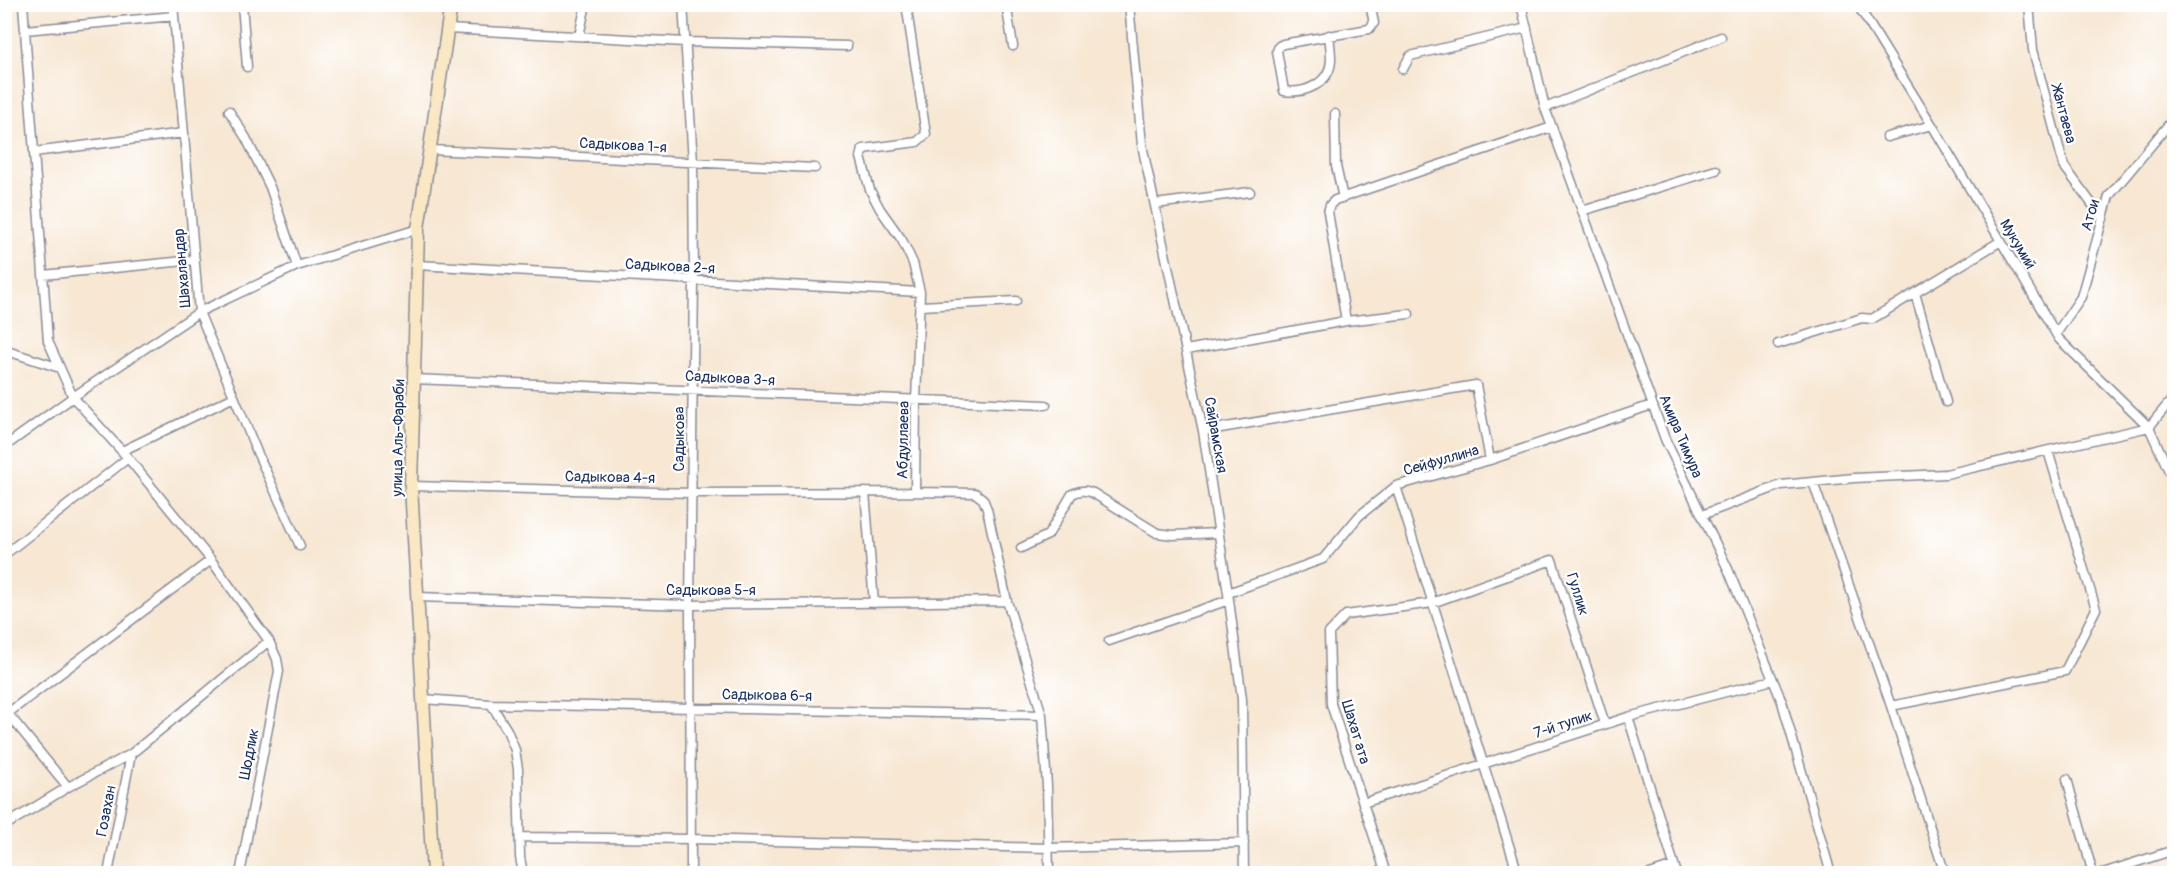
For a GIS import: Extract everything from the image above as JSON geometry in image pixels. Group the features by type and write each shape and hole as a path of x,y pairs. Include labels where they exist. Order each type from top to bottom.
{"main road":[{"name":"улица Аль-Фараби","path":"433,873 411,486 413,379 418,229 451,4"}],"street":[{"name":"Шодлик","path":"23,4 48,341 73,397 125,455 211,560 269,641 277,659 279,671 240,873"},
{"name":"Шахаландар","path":"172,4 200,312 234,397 300,546"},
{"path":"242,4 247,67"},
{"path":"579,36 586,4"},
{"name":"Садыкова","path":"683,4 693,162 691,873"},
{"name":"Абдуллаева","path":"906,4 926,134 917,142 863,149 861,157 870,190 880,209 902,240 913,263 920,291 915,492 975,493 983,500 987,509 1007,601 1042,716 1049,873"},
{"path":"1006,4 1013,46"},
{"name":"Сайрамская","path":"1129,4 1142,145 1203,431 1229,597 1242,699 1244,873"},
{"path":"1329,35 1331,63 1319,85 1284,91 1277,51 1279,46 1329,35 1369,29 1374,23 1370,4"},
{"name":"Амира Тимура","path":"1521,4 1545,108 1665,439 1728,568 1782,702 1831,873"},
{"name":"Мукумий","path":"1857,4 2059,339 2149,427 2175,482"},
{"name":"Жантаева","path":"2029,4 2032,50 2064,166 2103,219"},
{"path":"2135,4 2175,7"},
{"path":"25,30 174,16"},
{"path":"1403,69 1410,56 1527,28"},
{"path":"448,29 685,42 847,46"},
{"path":"1545,108 1721,37"},
{"path":"229,111 246,138 270,187 297,266"},
{"path":"1335,114 1336,166 1342,198"},
{"name":"Атои","path":"2056,334 2081,297 2109,196 2175,118"},
{"path":"1887,137 1932,125"},
{"path":"1346,321 1328,212 1335,200 1552,127"},
{"path":"34,152 184,133"},
{"name":"Садыкова 1-я","path":"430,150 815,168"},
{"path":"1582,211 1716,170"},
{"path":"1155,204 1250,192"},
{"path":"4,447 73,397 200,312 297,266 418,229"},
{"path":"1778,344 1862,318 1872,319 2001,241"},
{"path":"43,275 195,260"},
{"name":"Садыкова 2-я","path":"417,265 920,291"},
{"path":"1915,293 1946,402"},
{"path":"921,306 1016,301"},
{"path":"1186,350 1346,321 1409,314"},
{"path":"4,350 60,368"},
{"name":"Садыкова 3-я","path":"413,379 1046,405"},
{"path":"1203,431 1476,385 1490,460"},
{"path":"4,555 125,455 234,397"},
{"path":"1701,515 1781,485 1854,478 1946,474 2149,427 2175,397"},
{"name":"Сейфуллина","path":"1109,641 1229,597 1323,559 1359,516 1396,486 1490,460 1652,405"},
{"path":"1891,706 2065,671 2096,609 2048,450"},
{"path":"1814,482 1891,706 1945,873"},
{"name":"Садыкова 4-я","path":"411,486 692,493 915,492"},
{"path":"1396,486 1518,873"},
{"path":"1021,548 1048,535 1072,494 1086,490 1157,533 1173,535 1218,533"},
{"path":"865,492 874,603"},
{"path":"68,787 6,713 211,560"},
{"name":"Гуллик","path":"1432,603 1552,560 1605,724"},
{"name":"Садыкова 5-я","path":"416,597 690,605 1007,601"},
{"name":"Шахат ата","path":"1386,873 1331,704 1329,633 1346,615 1432,603"},
{"path":"4,826 68,787 131,754 269,641"},
{"name":"7-й тупик","path":"1363,803 1628,717 1773,680"},
{"name":"Садыкова 6-я","path":"423,699 491,704 1042,716"},
{"path":"491,704 507,730 515,750 523,873"},
{"path":"1628,717 1675,870 1650,873"},
{"name":"Гозахан","path":"108,873 131,754"},
{"path":"2067,779 2093,873"},
{"path":"520,837 1048,848 1244,843"},
{"path":"2100,873 2175,850"}]}
